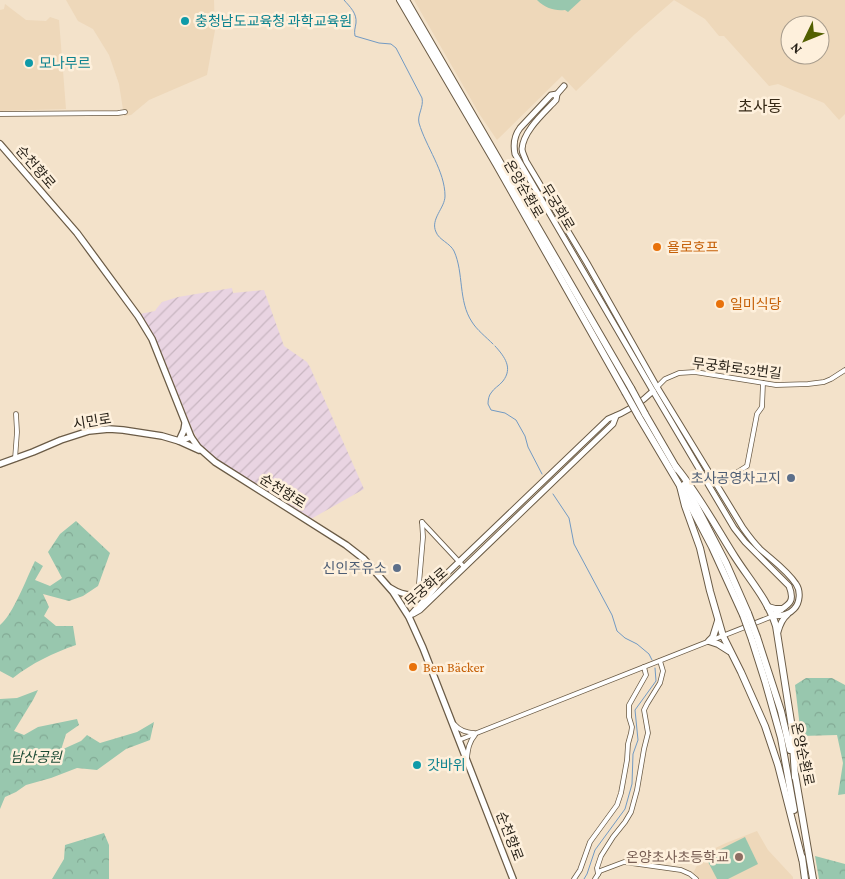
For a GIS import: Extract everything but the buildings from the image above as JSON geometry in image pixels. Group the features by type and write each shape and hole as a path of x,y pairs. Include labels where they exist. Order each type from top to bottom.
{"highway":[{"name":"온양순환로","path":"400,0 628,390"},
{"name":"온양순환로","path":"406,0 628,390"},
{"path":"628,390 712,547 745,614"},
{"path":"642,415 690,485 772,616 777,635 792,728 795,777"},
{"path":"676,467 719,547 754,638"},
{"path":"680,486 700,548 723,636 768,733 802,859"},
{"path":"768,607 781,609"},
{"path":"718,619 714,636 709,641 718,644 732,653"},
{"name":"온양순환로","path":"754,638 781,711 813,879"},
{"name":"온양순환로","path":"754,638 781,738 806,879"}],"main road":[{"name":"순천향로","path":"0,144 77,233 138,316 152,339 190,437 203,453 346,545 364,559 388,586 410,617 513,879"},
{"path":"178,441 184,430 185,422"},
{"name":"시민로","path":"0,464 75,435 109,429 162,436 178,441 203,453"},
{"path":"178,441 190,437"}],"street":[{"name":"무궁화로","path":"564,86 556,94 551,95 516,133 513,145 514,154 652,391"},
{"name":"무궁화로","path":"410,617 442,579 608,419 644,398 657,387 522,151 527,133 556,100 556,94"},
{"path":"0,114 125,112"},
{"name":"무궁화로52번길","path":"657,387 666,379 679,373 695,372 776,385 824,382 845,370"},
{"path":"717,485 747,466 757,414 762,407 763,383"},
{"path":"657,387 750,538 798,585 798,603 781,622 777,635"},
{"path":"459,740 772,616 790,602 792,592 789,586 744,542 734,528 652,391"},
{"path":"15,459 16,414"},
{"name":"무궁화로","path":"410,617 420,610 614,424 616,416"},
{"path":"418,594 423,537 422,522 464,567"},
{"path":"388,586 405,595 418,594 430,590 442,579"},
{"path":"772,616 791,612"},
{"path":"596,877 601,856 631,812 648,734 644,710 660,683 663,671 660,660"},
{"path":"574,879 580,870 590,842 617,805 621,793 632,727 629,717 629,705 646,675 644,667"},
{"path":"451,720 458,728 477,734"},
{"path":"467,761 470,743 477,734"},
{"path":"596,877 602,869 624,862 681,870 696,879"}],"shaded area":[{"path":"66,0 214,0 215,30 207,75 149,100 131,115 124,116 119,84 109,55 93,29 78,21"},
{"path":"414,0 674,0 635,34 576,91 562,76 497,140 480,115"},
{"path":"674,0 845,0 845,114 839,120 824,103 778,84 769,86 724,36 719,36 705,19"},
{"path":"5,4 26,20 46,21 50,17 59,20 66,109 0,111 0,10 4,9"},
{"path":"232,288 233,293 264,290 284,346 307,362 310,367 364,489 311,519 227,466 200,444 158,344 140,314 155,311 162,302 178,297"},
{"name":"온양초사초등학교","path":"757,831 768,850 793,879 698,879 693,873 707,852"}],"green space":[{"path":"537,0 581,0 568,12 550,8"},
{"path":"76,521 110,553 98,586 83,596 69,601 43,594 49,607 44,616 56,626 73,626 76,645 43,659 13,678 0,671 0,625 15,605 35,561 43,566 35,580 50,586 62,578 48,552 60,534"},
{"path":"806,678 832,678 845,685 845,794 838,795 843,763 837,735 801,736 795,685"},
{"name":"남산공원","path":"38,690 14,731 24,735 38,727 77,719 79,725 66,734 61,750 81,741 87,735 100,743 137,732 154,722 150,740 126,749 97,770 77,768 26,785 5,797 0,809 0,699 17,698"},
{"path":"104,833 109,845 109,879 52,879 64,859 65,845"},
{"path":"745,837 758,864 728,879 717,879 706,858"},
{"path":"815,856 845,864 845,879 819,879"}],"waterway":[{"path":"344,0 353,10 355,16 355,36 379,43 391,44 396,48 422,98 419,123 439,168 445,196 443,205 436,218 436,232 454,251 459,268 465,305 472,322 493,344"},
{"path":"495,346 505,358 508,367 503,381 490,394 488,404 491,410 505,413 516,420 542,474"},
{"path":"553,494 569,518 574,544 612,615 617,631 625,638 637,644 649,654 652,660"},
{"path":"584,879 595,850 625,809 632,784 633,754 638,740 635,710 656,681 655,668"}],"place":[{"name":"충청남도교육청 과학교육원","path":"185,21"},
{"name":"모나무르","path":"29,63"},
{"name":"욜로호프","path":"657,247"},
{"name":"일미식당","path":"720,304"},
{"name":"초사공영차고지","path":"791,478"},
{"name":"신인주유소","path":"397,568"},
{"name":"Ben Bäcker","path":"413,667"},
{"name":"갓바위","path":"417,765"},
{"name":"온양초사초등학교","path":"739,857"}],"district":[{"name":"초사동","path":"760,106"}]}
